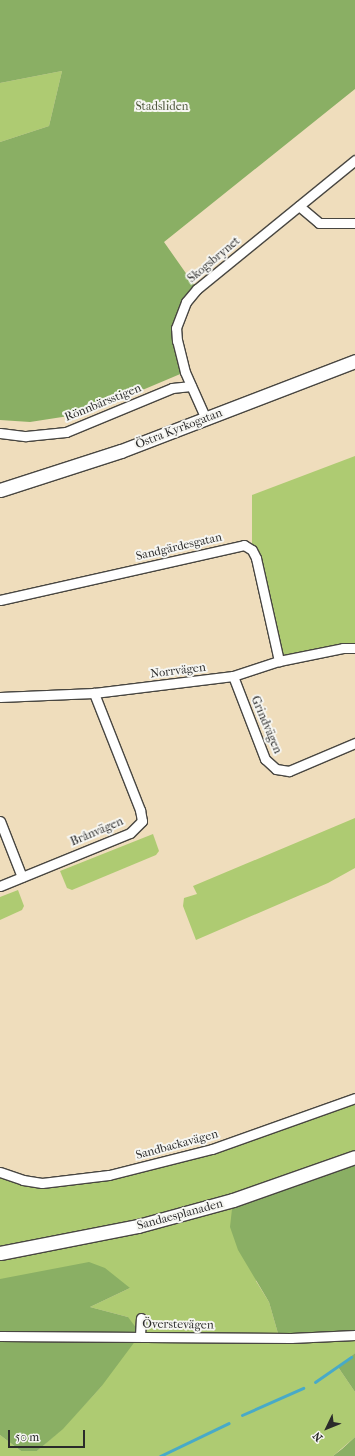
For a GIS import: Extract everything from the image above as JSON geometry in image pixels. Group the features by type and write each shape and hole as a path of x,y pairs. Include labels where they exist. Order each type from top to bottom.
{"street":[{"name":"Skogsbrynet","path":"206,419 191,386 177,341 176,328 186,302 197,289 355,160"},
{"path":"299,206 319,223 355,223"},
{"name":"Östra Kyrkogatan","path":"0,490 73,468 206,419 355,361"},
{"name":"Rönnbärsstigen","path":"0,433 26,436 66,432 172,388 191,386"},
{"name":"Sandgärdesgatan","path":"0,600 244,546 252,550 256,558 279,661"},
{"name":"Norrvägen","path":"0,697 94,693 234,676 279,661 343,648 355,648"},
{"name":"Grindvägen","path":"234,676 266,759 276,769 289,771 355,743"},
{"name":"Brånvägen","path":"0,886 130,833 142,821 140,810 94,693"},
{"path":"0,821 22,877"},
{"name":"Sandbackavägen","path":"0,1172 23,1180 42,1183 109,1175 212,1149 355,1098"},
{"name":"Sandaesplanaden","path":"0,1253 138,1226 232,1200 355,1157"},
{"path":"140,1336 141,1318"},
{"name":"Överstevägen","path":"0,1336 292,1338 355,1335"}],"green space":[{"name":"Stadsliden","path":"0,0 355,0 355,89 164,242 197,289 176,328 185,372 88,413 30,422 0,420 0,142 49,126 62,71 0,83"},
{"path":"62,71 49,126 0,142 0,83"},
{"path":"355,456 355,648 279,661 252,550 252,495"},
{"path":"355,818 355,868 328,883 196,940 183,906 184,898 197,894 193,886"},
{"path":"153,834 159,851 156,855 72,890 67,888 60,871"},
{"path":"18,890 24,906 22,910 0,920 0,897"},
{"path":"355,1098 355,1157 256,1281 269,1302 279,1337 355,1335 355,1353 338,1367 355,1392 355,1437 333,1456 0,1456 0,1435 21,1451 37,1451 62,1429 101,1387 128,1317 90,1307 130,1288 0,1279 0,1172 42,1183 181,1158"},
{"path":"355,1157 355,1335 279,1337 269,1302 238,1250 230,1227 233,1200"},
{"path":"89,1262 105,1268 130,1288 90,1307 128,1317 137,1329 139,1336 101,1387 63,1429 37,1451 21,1451 0,1435 0,1279"},
{"path":"355,1353 355,1392 338,1367"},
{"path":"355,1437 355,1456 333,1456 342,1449"}],"waterway":[{"path":"315,1382 351,1357"},
{"path":"242,1415 303,1388"},
{"path":"160,1456 229,1423"}]}
